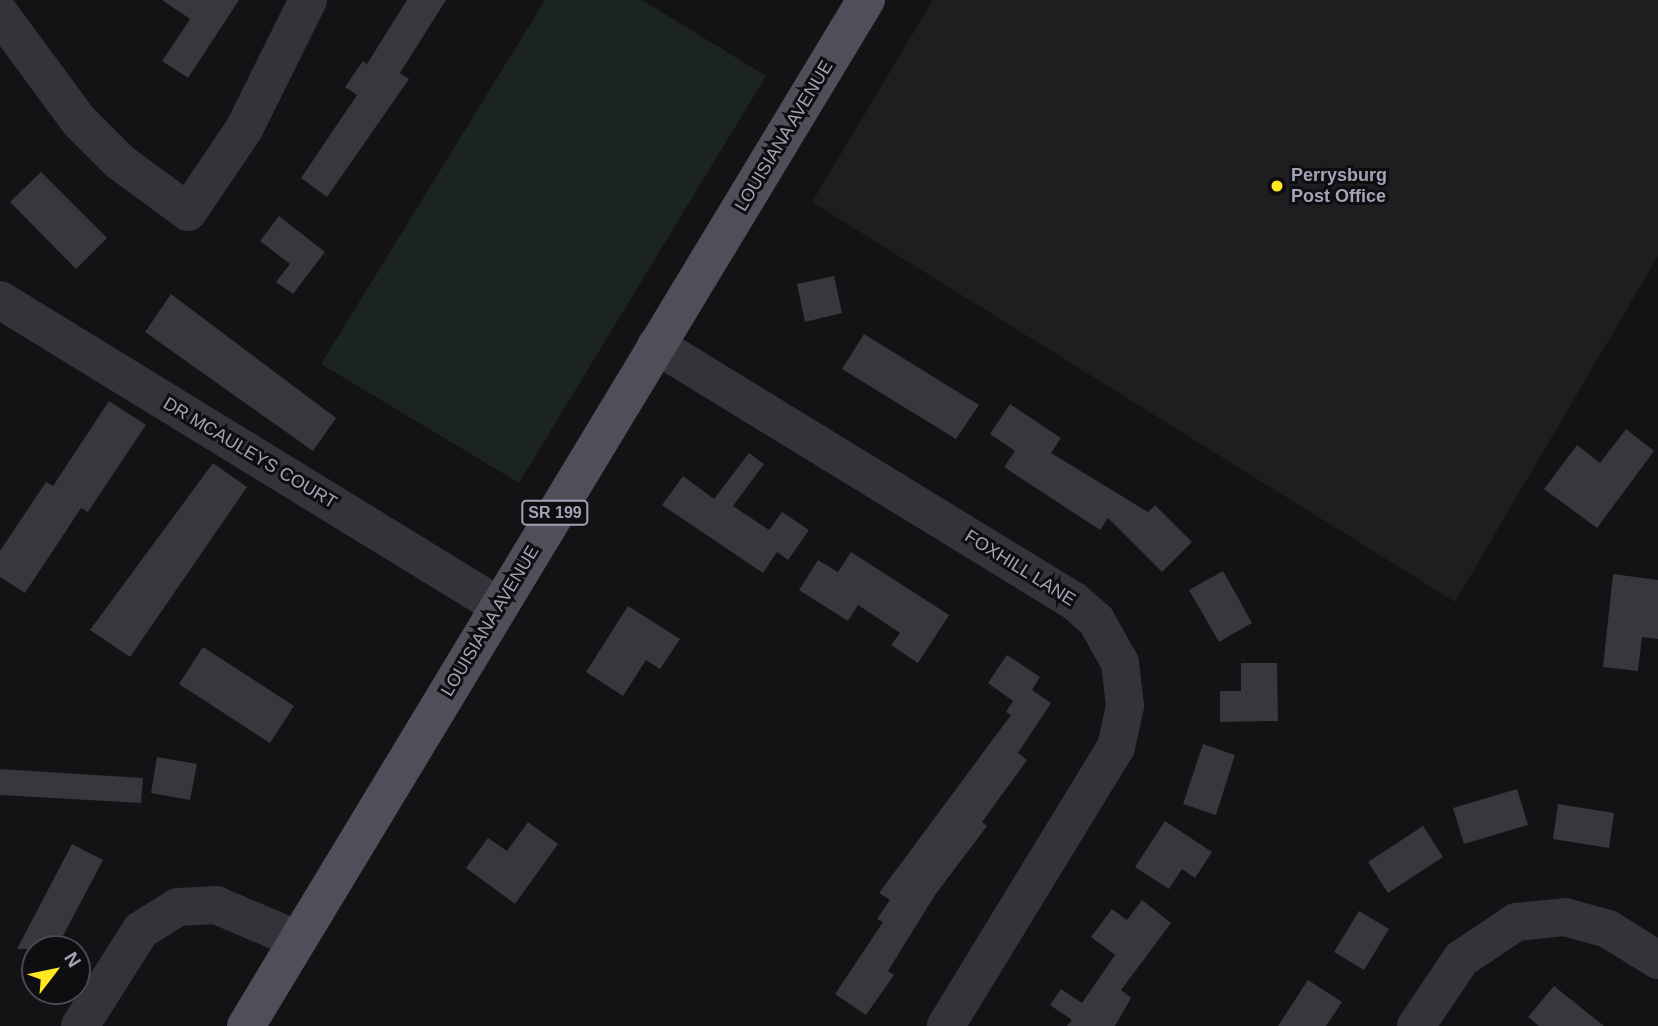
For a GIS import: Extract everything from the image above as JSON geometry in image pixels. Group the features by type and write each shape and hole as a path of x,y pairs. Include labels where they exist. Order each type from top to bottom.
{"main road":[{"name":"LOUISIANA AVENUE","path":"246,1026 866,0"}],"street":[{"path":"0,14 79,121 120,162 188,212 255,108 308,0"},
{"name":"DR MCAULEYS COURT","path":"0,300 499,606"},
{"name":"FOXHILL LANE","path":"656,345 1074,601 1096,620 1120,663 1125,706 1116,747 946,1026"},
{"path":"80,1026 141,930 178,907 216,905 298,940"},
{"path":"1416,1026 1461,959 1516,922 1566,917 1608,929 1658,960"}],"shaded area":[{"path":"545,0 642,0 766,76 519,483 321,364"},
{"path":"933,0 1658,0 1658,256 1455,602 812,202"}],"building":[{"path":"162,0 239,0 188,78 162,61 190,19"},
{"path":"407,0 446,0 400,73 409,79 327,197 301,178 357,95 345,87 363,61 367,64"},
{"path":"41,172 107,238 76,269 10,202"},
{"path":"279,216 325,252 293,294 276,282 290,264 260,241"},
{"path":"834,276 842,313 805,322 797,284"},
{"path":"171,294 336,418 313,451 145,332"},
{"path":"864,334 979,405 956,439 842,369"},
{"path":"109,401 146,425 88,512 81,508 25,593 0,577 0,551 46,482 53,486"},
{"path":"1010,404 1061,438 1051,453 1148,512 1155,505 1192,542 1162,572 1108,518 1100,530 1004,467 1015,451 990,434"},
{"path":"1626,429 1654,451 1597,528 1544,489 1577,445 1600,463"},
{"path":"749,453 764,464 733,506 769,530 782,512 809,530 788,560 777,552 763,573 662,505 683,476 714,499"},
{"path":"213,463 247,487 130,657 90,630"},
{"path":"851,552 949,615 918,663 891,645 900,633 858,605 848,621 799,590 818,560 838,572"},
{"path":"1223,571 1252,623 1219,642 1189,590"},
{"path":"1613,574 1658,580 1658,639 1642,637 1638,671 1603,667"},
{"path":"628,606 680,639 660,669 646,660 623,696 586,672"},
{"path":"203,647 294,706 270,743 179,684"},
{"path":"1007,655 1040,677 1032,690 1051,703 1018,753 1027,760 982,822 987,826 935,895 888,971 894,975 866,1015 835,994 883,922 877,919 890,900 879,893 1011,715 1006,712 1013,701 988,683"},
{"path":"1241,663 1277,663 1278,721 1220,722 1220,691 1241,691"},
{"path":"1203,744 1235,755 1216,815 1183,804"},
{"path":"157,757 197,764 190,800 151,793"},
{"path":"0,769 143,778 141,803 0,795"},
{"path":"1517,789 1528,825 1464,844 1453,808"},
{"path":"1558,804 1614,813 1609,848 1553,839"},
{"path":"1165,821 1212,852 1195,878 1182,869 1169,889 1135,867"},
{"path":"528,822 558,844 515,904 466,868 488,838 507,851"},
{"path":"1423,826 1443,857 1388,893 1368,862"},
{"path":"72,844 103,860 63,935 24,935"},
{"path":"1142,900 1171,923 1121,990 1131,998 1115,1026 1067,1026 1072,1020 1050,1005 1061,989 1082,1003 1115,955 1091,937 1112,909 1127,920"},
{"path":"1359,911 1389,929 1364,970 1334,952"},
{"path":"1308,980 1342,1002 1326,1026 1278,1026"},
{"path":"1554,986 1604,1026 1539,1026 1528,1017"}],"place":[{"name":"Perrysburg Post Office","path":"1277,186"}]}
